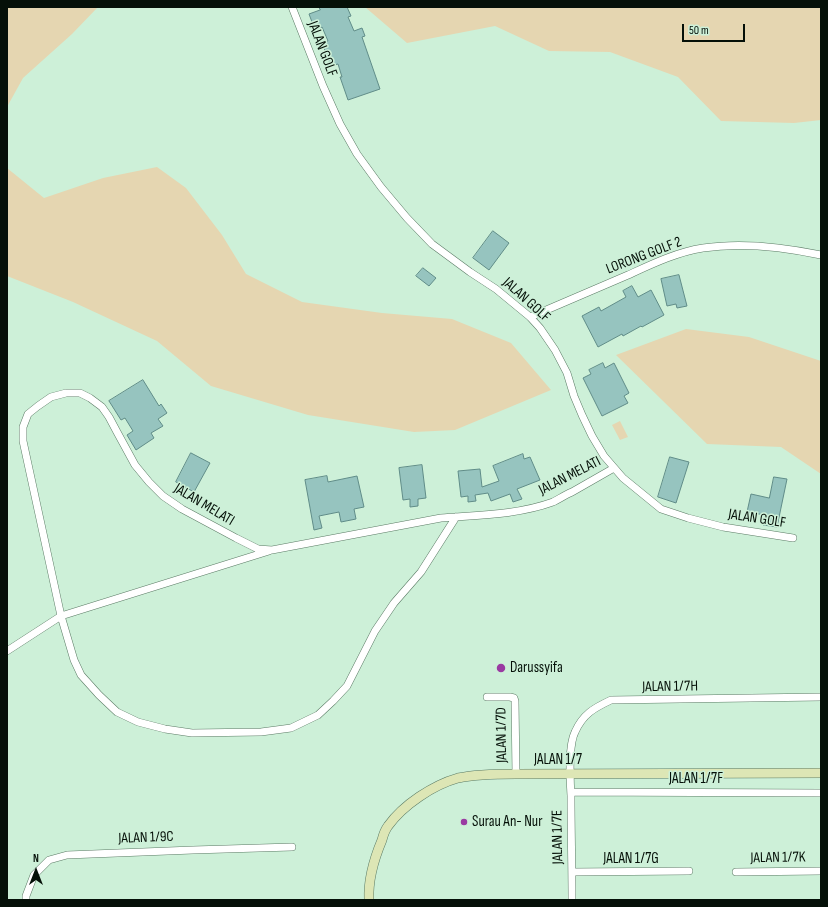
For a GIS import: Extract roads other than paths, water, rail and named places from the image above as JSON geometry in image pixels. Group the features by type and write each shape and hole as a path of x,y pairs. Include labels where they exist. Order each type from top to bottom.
{"street":[{"name":"JALAN GOLF","path":"292,7 323,86 340,124 357,154 381,187 407,218 432,244 496,289 530,317 540,328 555,350 567,373 574,396 592,436 604,456 623,478 662,508 688,518 723,527 793,538"},
{"name":"LORONG GOLF 2","path":"530,317 671,256 702,248 738,245 771,247 821,255"},
{"name":"JALAN MELATI","path":"456,516 421,572 394,604 375,631 346,686 318,715 291,728 261,732 192,733 165,729 138,722 117,712 81,675 74,660 61,616 23,441 23,427 28,414 51,397 66,392 80,393 102,407 110,417 135,465 163,496 182,508 258,549 272,550 441,518 456,516 504,514 530,509 554,501 614,468"},
{"path":"7,651 61,616 272,550"},
{"name":"JALAN 1/7D","path":"487,697 510,697 514,698 516,701 516,774"},
{"name":"JALAN 1/7H","path":"570,774 572,740 578,726 587,713 611,700 821,697"},
{"name":"JALAN 1/7","path":"369,900 371,872 387,827 400,812 420,796 438,786 456,779 473,775 516,774 821,773"},
{"name":"JALAN 1/7E","path":"570,774 572,900"},
{"name":"JALAN 1/7F","path":"571,792 821,793"},
{"name":"JALAN 1/9C","path":"26,900 26,896 34,875 49,860 67,855 292,847"},
{"name":"JALAN 1/7G","path":"572,872 690,871"},
{"name":"JALAN 1/7K","path":"736,872 821,871"}],"place":[{"name":"Darussyifa","path":"501,668"},
{"name":"Surau An- Nur","path":"464,822"}]}
